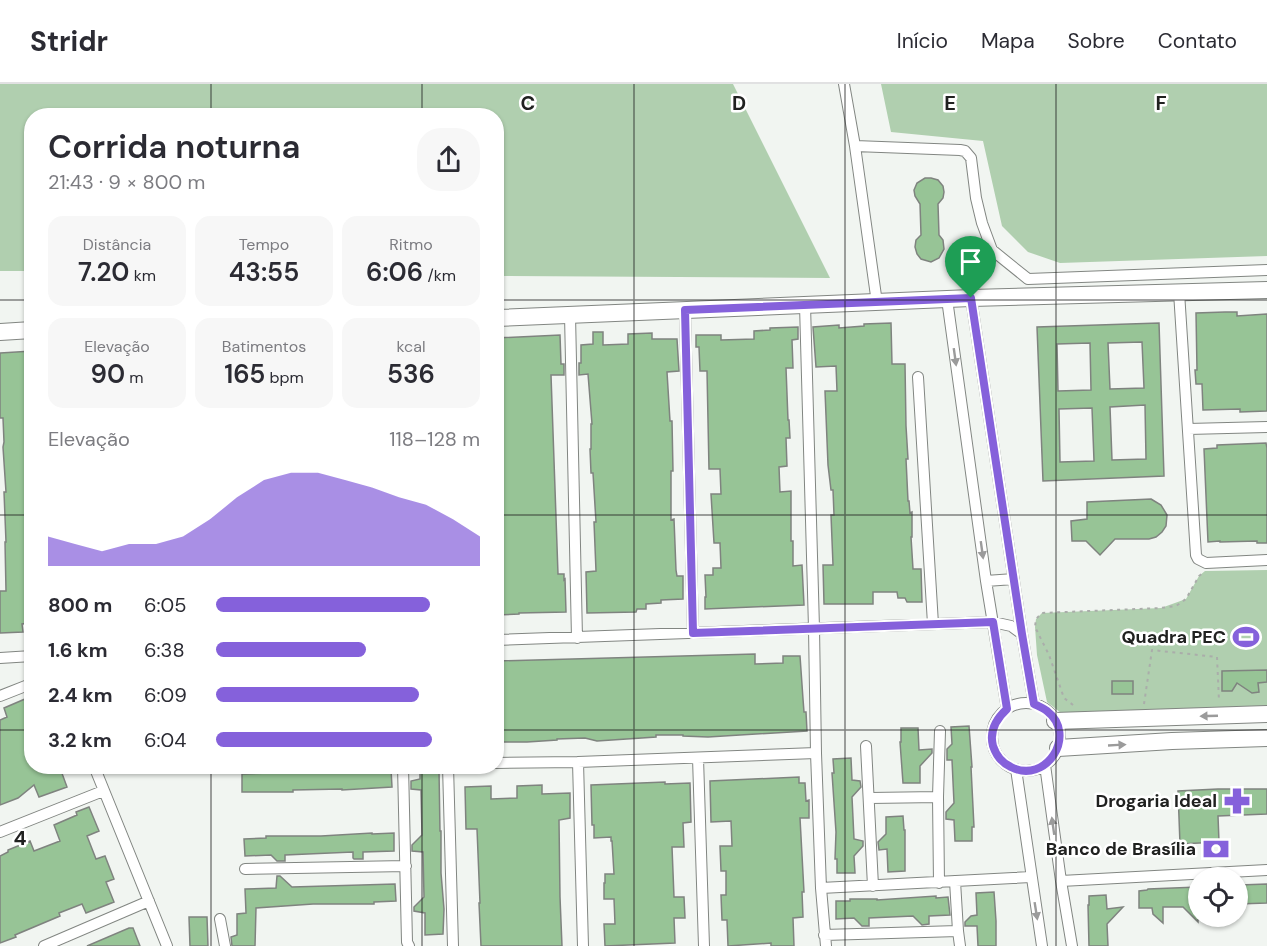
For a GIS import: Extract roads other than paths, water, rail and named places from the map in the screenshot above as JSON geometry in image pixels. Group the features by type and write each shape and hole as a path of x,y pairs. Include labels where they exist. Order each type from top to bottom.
{"street":[{"path":"844,84 877,303"},
{"path":"855,146 965,151 971,158 976,198 992,250 1028,279 1267,270"},
{"path":"504,318 971,298 1267,290"},
{"path":"1179,292 1196,555 1198,559 1206,562 1267,560"},
{"path":"971,298 1034,704"},
{"path":"947,299 986,582 1007,709"},
{"path":"805,305 816,753 825,941 958,931"},
{"path":"685,310 693,633"},
{"path":"570,315 577,638"},
{"path":"0,332 24,330"},
{"path":"918,377 933,624"},
{"path":"1188,429 1267,427"},
{"path":"986,582 1014,579"},
{"path":"504,640 993,622 1011,627 1022,634"},
{"path":"0,658 24,656"},
{"path":"0,696 24,686"},
{"path":"1020,704 1034,704 1047,710 1055,721 1060,734 1058,748 1053,758 1045,765 1031,771 1016,770 1000,759 992,742 992,732 1000,715 1007,709 1020,704"},
{"path":"1055,721 1259,714 1260,738 1058,748"},
{"path":"939,883 940,731"},
{"path":"866,746 873,886"},
{"path":"504,763 816,753"},
{"path":"698,758 704,946"},
{"path":"578,762 583,946"},
{"path":"1045,765 1072,946"},
{"path":"1016,770 1042,946"},
{"path":"97,774 167,946"},
{"path":"403,774 407,942 409,946"},
{"path":"447,774 453,946"},
{"path":"0,832 103,791"},
{"path":"870,798 938,797"},
{"path":"245,869 406,866"},
{"path":"1061,881 1267,870"},
{"path":"821,888 1031,877"},
{"path":"955,881 960,946"},
{"path":"44,946 149,902"},
{"path":"220,919 225,946"}],"place":[{"name":"Quadra PEC","path":"1246,637"},
{"name":"Drogaria Ideal","path":"1237,801"},
{"name":"Banco de Brasília","path":"1216,849"}]}
